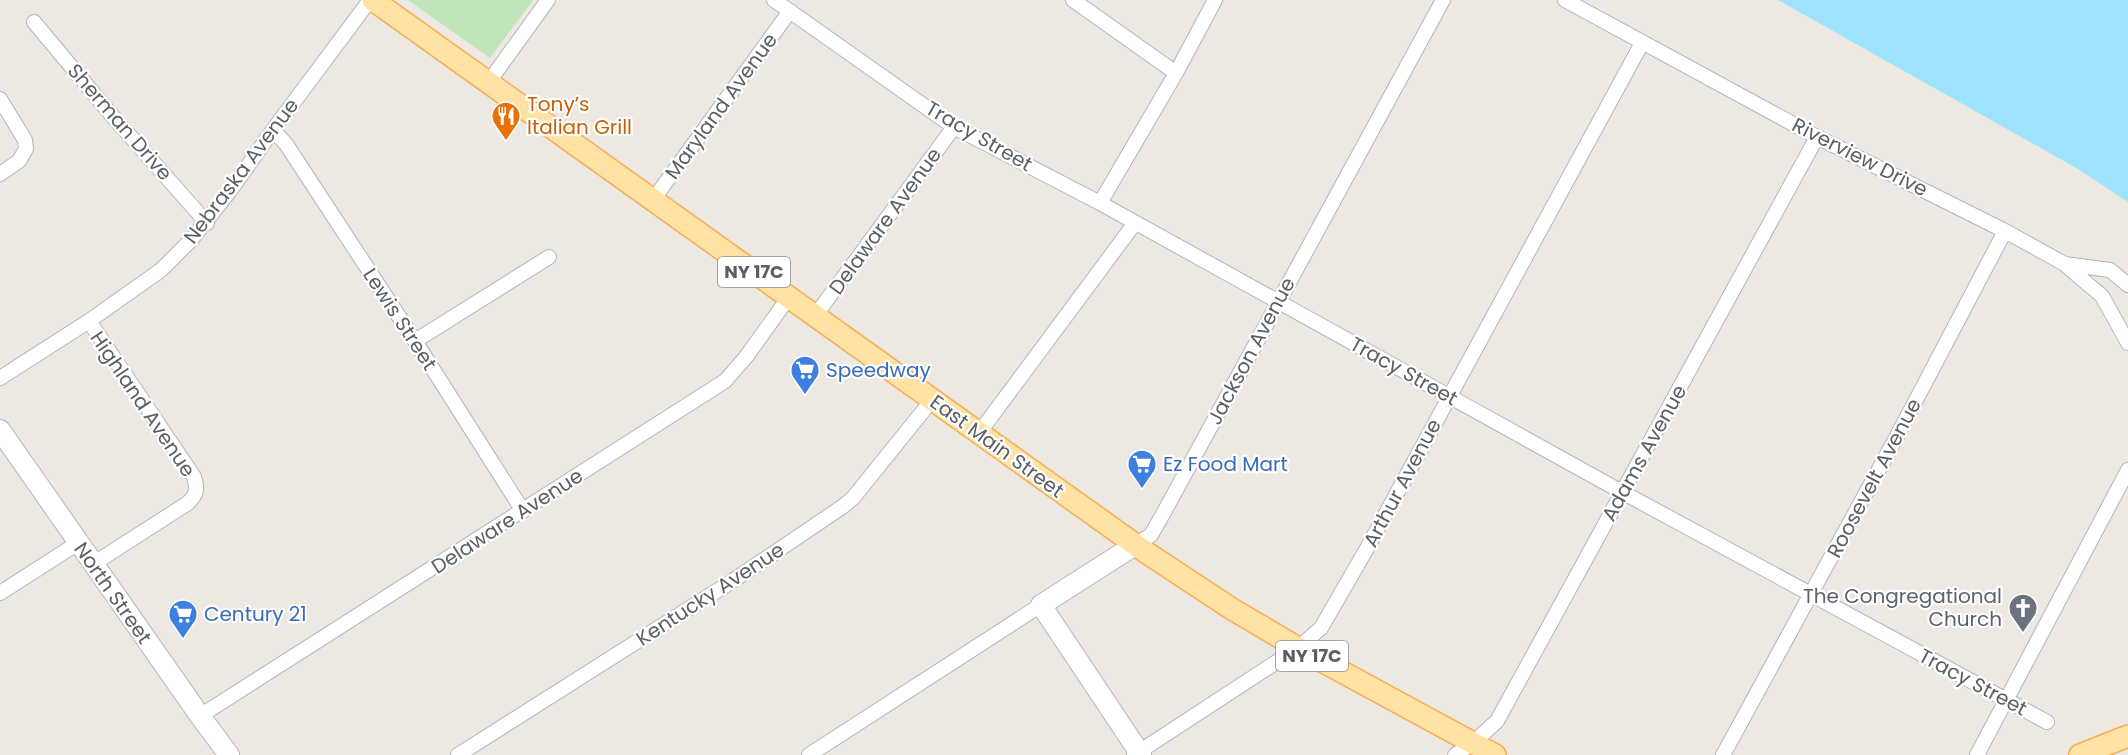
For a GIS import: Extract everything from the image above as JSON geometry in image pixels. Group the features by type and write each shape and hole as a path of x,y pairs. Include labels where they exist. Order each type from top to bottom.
{"main road":[{"name":"East Main Street","path":"371,0 1135,545 1232,609 1298,648 1495,755"},
{"path":"2080,755 2128,736"}],"street":[{"name":"Nebraska Avenue","path":"0,378 89,321 161,270 207,222 371,0"},
{"path":"489,83 548,0"},
{"name":"Tracy Street","path":"774,0 954,127 1100,203 1622,492 2047,722"},
{"path":"1073,0 1176,73"},
{"path":"1100,203 1176,73 1215,0"},
{"name":"Jackson Avenue","path":"809,755 1151,535 1443,0"},
{"name":"Riverview Drive","path":"1565,0 1817,136 2005,231 2063,263 2102,296 2128,344"},
{"name":"Maryland Avenue","path":"653,200 790,11"},
{"name":"Sherman Drive","path":"33,22 207,222"},
{"name":"Arthur Avenue","path":"1138,754 1298,648 1321,628 1366,550 1642,43"},
{"path":"0,99 25,140 26,149 19,161 0,174"},
{"name":"Delaware Avenue","path":"815,316 954,127"},
{"name":"Lewis Street","path":"273,130 286,144 523,511"},
{"name":"Adams Avenue","path":"1455,755 1473,743 1497,721 1817,136"},
{"path":"979,433 1135,223"},
{"name":"Roosevelt Avenue","path":"1723,755 2005,231"},
{"path":"415,341 549,257"},
{"path":"2063,263 2110,270 2128,285"},
{"name":"Delaware Avenue","path":"200,716 725,381 746,357 789,297"},
{"name":"Highland Avenue","path":"89,321 194,477 197,487 196,495 188,503 93,564"},
{"name":"Kentucky Avenue","path":"458,755 734,580 842,507 853,498 932,400"},
{"name":"North Street","path":"0,430 229,755"},
{"path":"1977,755 2128,470"},
{"path":"0,593 78,543"},
{"path":"1041,605 1138,754"}],"green space":[{"path":"408,0 533,0 490,58"}],"water":[{"path":"1778,0 2128,0 2128,202 2078,169"}],"place":[{"name":"Tony’s Italian Grill","path":"506,142"},
{"name":"Speedway","path":"805,396"},
{"name":"Ez Food Mart","path":"1142,490"},
{"name":"The Congregational Church","path":"2023,634"},
{"name":"Century 21","path":"183,640"}]}
